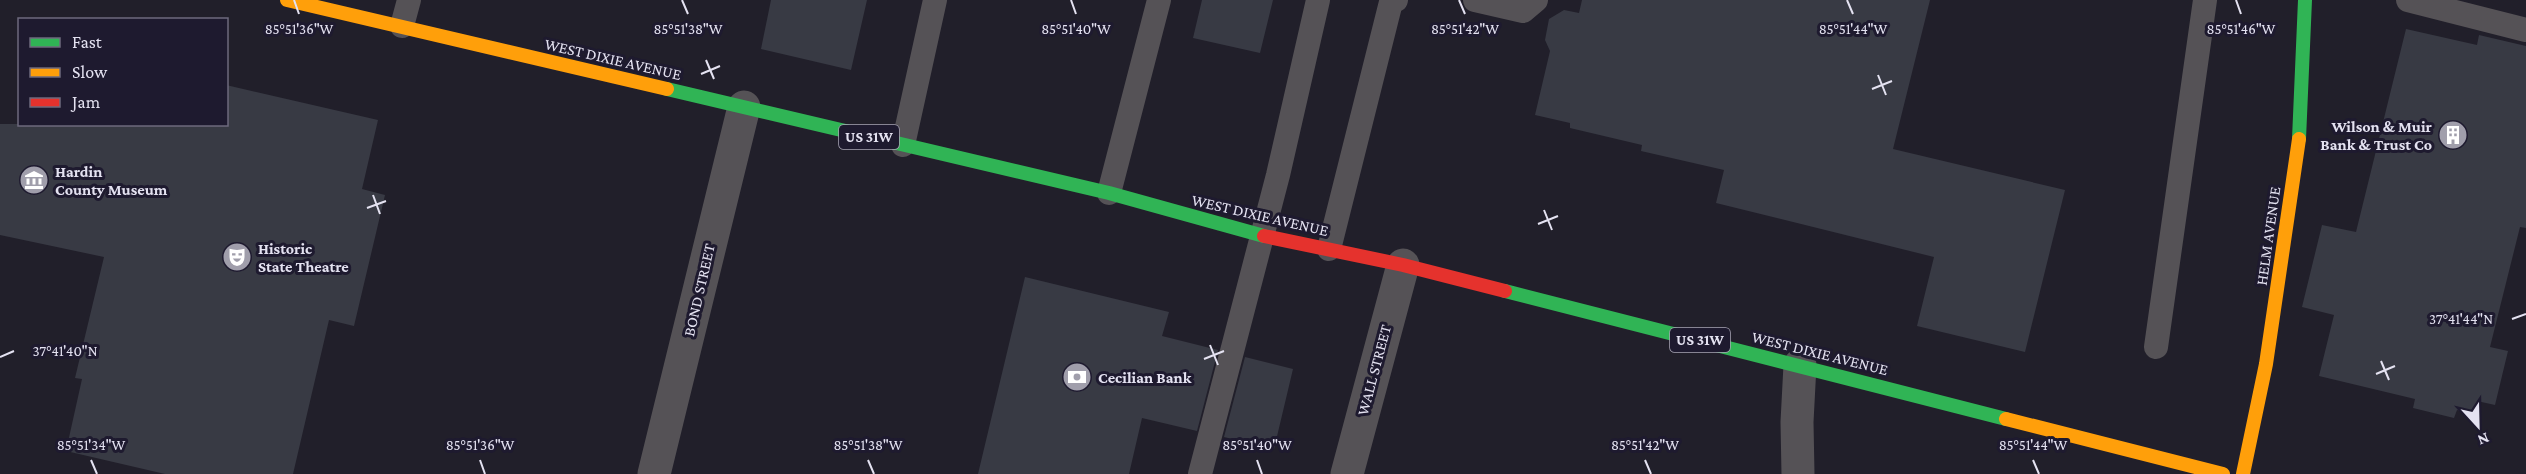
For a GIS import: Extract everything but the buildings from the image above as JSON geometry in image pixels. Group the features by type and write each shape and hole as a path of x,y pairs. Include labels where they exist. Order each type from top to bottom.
{"main road":[{"name":"WEST DIXIE AVENUE","path":"287,0 1109,193 1262,236 1403,265 2223,474"},
{"name":"HELM AVENUE","path":"2243,474 2266,364 2299,136 2305,0"}],"street":[{"name":"BOND STREET","path":"654,474 744,107"},
{"name":"WALL STREET","path":"1347,474 1403,265"},
{"path":"1798,474 1797,422 1800,365"}],"lane":[{"path":"402,26 409,0"},
{"path":"903,145 935,0"},
{"path":"1109,193 1158,0"},
{"path":"1200,474 1262,236 1318,0"},
{"path":"1329,249 1391,2 1396,0"},
{"path":"1475,0 1523,11 1536,0"},
{"path":"2156,347 2205,0"},
{"path":"2408,0 2526,30"}],"traffic: fast":[{"path":"2299,139 2305,0"},
{"path":"667,89 1109,193 1264,236"},
{"path":"1505,291 2006,419"}],"traffic: slow":[{"path":"287,0 667,89"},
{"path":"2243,474 2266,364 2299,139"},
{"path":"2006,419 2223,474"}],"traffic: jam":[{"path":"1264,236 1403,265 1505,291"}],"place":[{"name":"Wilson & Muir Bank & Trust Co","path":"2453,135"},
{"name":"Hardin County Museum","path":"34,180"},
{"name":"Historic State Theatre","path":"237,257"},
{"name":"Cecilian Bank","path":"1077,377"}]}
